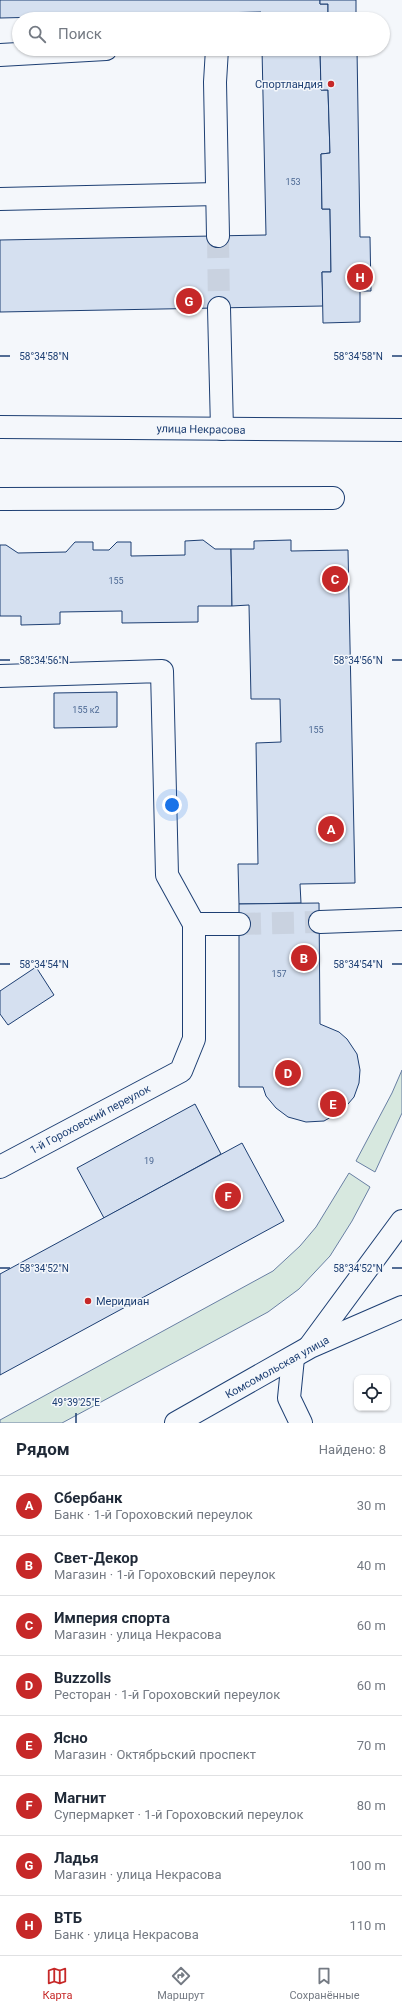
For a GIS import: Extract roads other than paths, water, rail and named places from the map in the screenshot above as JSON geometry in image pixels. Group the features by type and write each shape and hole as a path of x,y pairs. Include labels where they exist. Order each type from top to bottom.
{"street":[{"path":"0,55 12,54"},
{"path":"217,56 215,82 218,236"},
{"path":"0,199 217,194"},
{"path":"219,308 222,429"},
{"name":"улица Некрасова","path":"0,427 402,430"},
{"path":"0,499 333,498"},
{"path":"0,676 162,671 167,875 194,924 239,924"},
{"path":"320,922 402,919"},
{"name":"1-й Гороховский переулок","path":"0,1167 181,1071 194,1039 194,924"},
{"path":"301,1423 289,1398 301,1352 402,1221"},
{"name":"Комсомольская улица","path":"176,1423 301,1352 402,1307"}],"tunnel":[{"path":"218,236 219,308"},
{"path":"239,924 320,922"}],"place":[{"name":"Спортландия","path":"331,84"},
{"name":"ВТБ","path":"360,277"},
{"name":"Ладья","path":"189,301"},
{"name":"Империя спорта","path":"335,579"},
{"name":"Сбербанк","path":"331,829"},
{"name":"Свет-Декор","path":"304,958"},
{"name":"Buzzolls","path":"288,1073"},
{"name":"Ясно","path":"333,1104"},
{"name":"Магнит","path":"228,1196"},
{"name":"Меридиан","path":"88,1301"}]}
